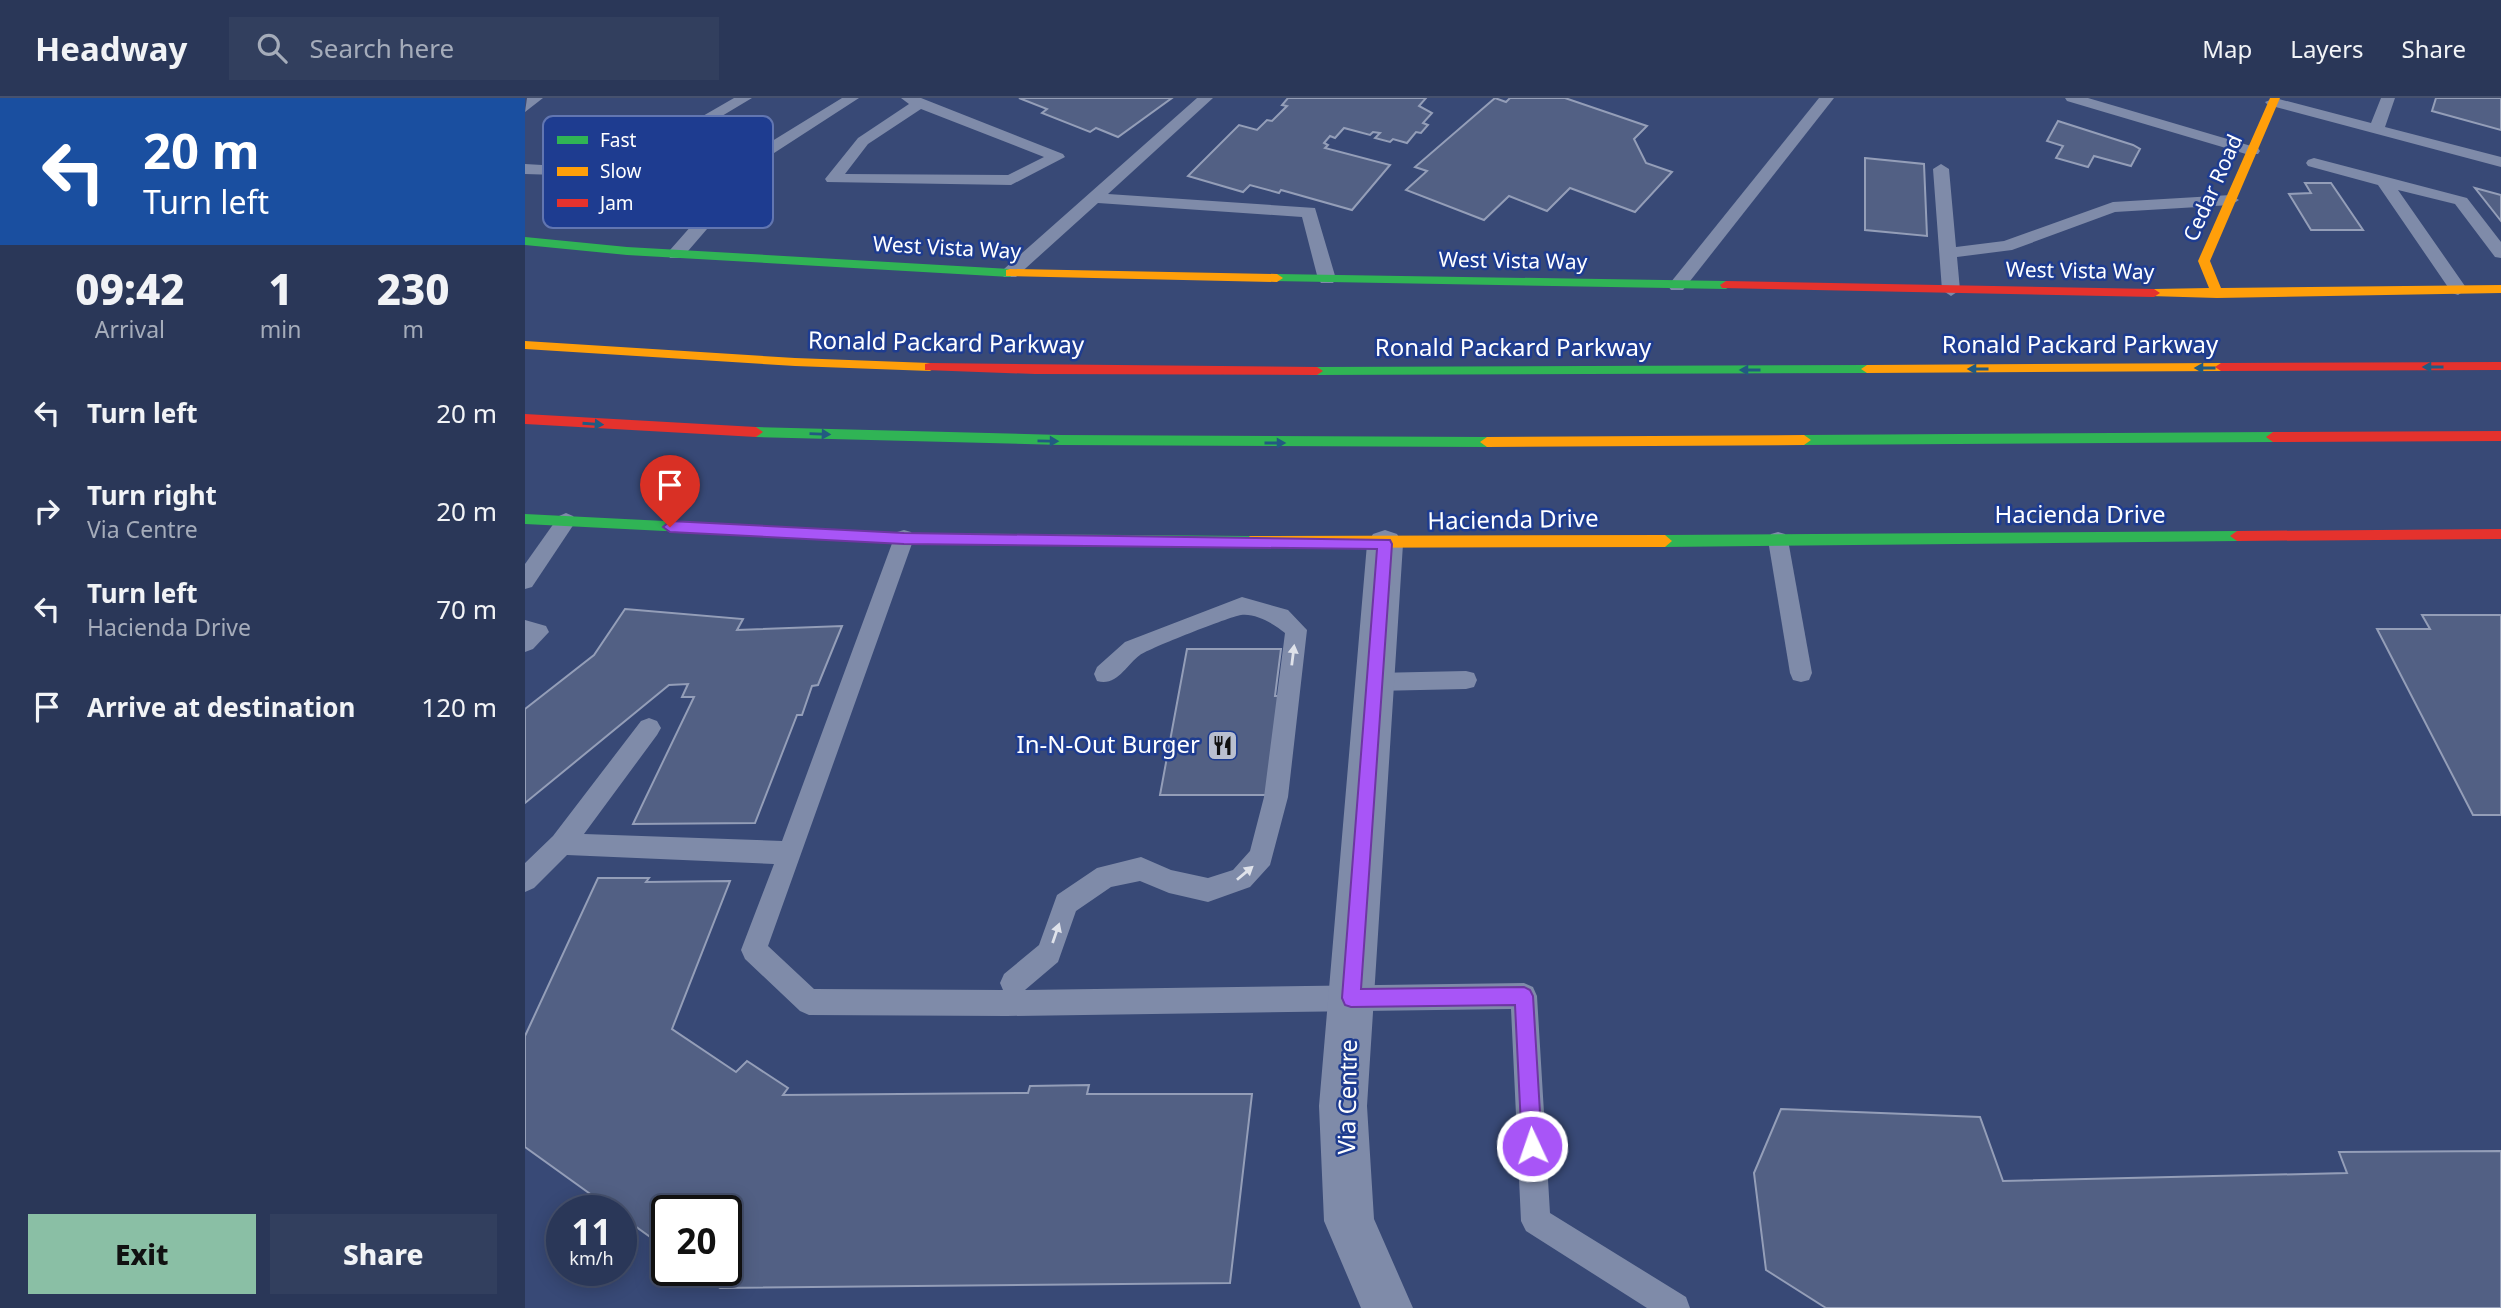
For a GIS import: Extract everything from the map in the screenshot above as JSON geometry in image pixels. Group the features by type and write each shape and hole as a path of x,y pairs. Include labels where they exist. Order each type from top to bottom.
{"main road":[{"name":"Cedar Road","path":"2217,294 2203,261 2274,100"},
{"name":"West Vista Way","path":"525,241 676,254 1010,273 2217,294 2501,289"},
{"name":"Ronald Packard Parkway","path":"525,345 795,362 1035,370 1456,371 2501,366"},
{"path":"525,419 673,429 1006,440 1270,443 2501,436"},
{"name":"Hacienda Drive","path":"525,519 904,538 1385,544 2501,534"}],"street":[{"name":"Via Centre","path":"1385,544 1343,1106 1349,1221 1387,1308"}],"lane":[{"path":"525,107 536,98"},
{"path":"714,116 745,98"},
{"path":"773,147 852,98"},
{"path":"1010,273 1206,98"},
{"path":"1677,286 1827,98"},
{"path":"2072,98 2252,151"},
{"path":"2376,129 2388,98"},
{"path":"914,100 1007,137 1057,157 1011,180 833,178 863,141 914,100"},
{"path":"2274,100 2501,162"},
{"path":"2314,163 2461,201 2501,253"},
{"path":"525,169 543,170"},
{"path":"1941,169 1951,290"},
{"path":"2383,181 2458,289"},
{"path":"1094,198 1310,212 1327,279"},
{"path":"1948,253 2006,246 2113,207 2231,200"},
{"path":"676,254 699,228"},
{"path":"525,581 566,521"},
{"path":"904,538 754,950 809,1002 1007,1003 1524,996 1536,1221 1675,1308"},
{"path":"1778,540 1801,673"},
{"path":"1013,983 1049,953 1066,903 1106,876 1141,869 1169,881 1208,890 1241,878 1261,857 1276,797 1296,630 1280,616 1242,606 1133,648 1105,674"},
{"path":"525,629 538,632 525,643"},
{"path":"1374,682 1466,680"},
{"path":"525,880 562,844 649,727"},
{"path":"562,844 789,853"}],"building":[{"path":"1019,98 1172,98 1118,137 1096,128 1090,132 1042,113 1047,109"},
{"path":"1288,98 1426,98 1419,106 1432,113 1423,123 1428,125 1421,133 1416,132 1407,143 1375,138 1380,133 1373,132 1370,135 1344,128 1335,138 1330,136 1324,143 1328,145 1325,148 1390,165 1352,210 1281,190 1279,193 1250,185 1243,192 1188,176 1239,125 1257,130 1267,120 1272,121 1287,106 1282,105"},
{"path":"1495,98 1506,102 1510,98 1565,98 1647,126 1634,139 1646,163 1672,172 1635,212 1570,188 1547,211 1509,196 1484,220 1406,190 1427,171 1415,167"},
{"path":"2436,98 2501,98 2501,130 2432,111"},
{"path":"2058,121 2140,149 2131,166 2094,156 2088,167 2056,158 2063,146 2047,141"},
{"path":"1865,158 1924,164 1927,236 1865,230"},
{"path":"2305,183 2331,183 2363,230 2311,230 2289,194 2311,193"},
{"path":"2475,188 2501,195 2501,221"},
{"path":"625,609 743,619 737,630 842,626 818,685 812,686 802,715 797,715 755,823 633,824 694,697 682,697 688,684 669,685 525,803 525,709 594,655"},
{"path":"2422,615 2501,615 2501,815 2473,815 2377,629 2430,629"},
{"name":"In-N-Out Burger","path":"1187,649 1281,649 1275,696 1284,696 1272,795 1160,795"},
{"path":"598,878 649,878 646,882 730,881 672,1029 736,1072 747,1061 788,1088 783,1095 1028,1093 1030,1086 1089,1085 1087,1094 1252,1094 1230,1283 720,1288 717,1286 742,1286 742,1195 651,1195 651,1238 637,1227 637,1195 592,1195 525,1147 525,1036"},
{"path":"1781,1109 1980,1117 2003,1181 2347,1173 2339,1152 2501,1151 2501,1308 1826,1308 1766,1270 1754,1173"}],"traffic: fast":[{"path":"525,241 627,251 1010,273"},
{"path":"1277,278 1726,285"},
{"path":"1317,371 1867,369"},
{"path":"756,432 1061,440 1487,442"},
{"path":"1804,440 2273,437"},
{"path":"525,519 904,538 1250,542"},
{"path":"1665,541 2237,536"}],"traffic: slow":[{"path":"2217,294 2204,261 2275,98"},
{"path":"1010,273 1277,278"},
{"path":"2154,293 2501,289"},
{"path":"525,345 795,362 930,367"},
{"path":"1867,369 2221,367"},
{"path":"1487,442 1804,440"},
{"path":"1250,542 1665,541"}],"traffic: jam":[{"path":"1726,285 2154,293"},
{"path":"2221,367 2501,366"},
{"path":"930,367 1317,371"},
{"path":"525,419 756,432"},
{"path":"2273,437 2501,436"},
{"path":"2237,536 2501,534"}],"place":[{"name":"In-N-Out Burger","path":"1223,745"}],"route":[{"path":"670,527 904,538 1385,544 1351,998 1524,996 1532,1146"}]}
